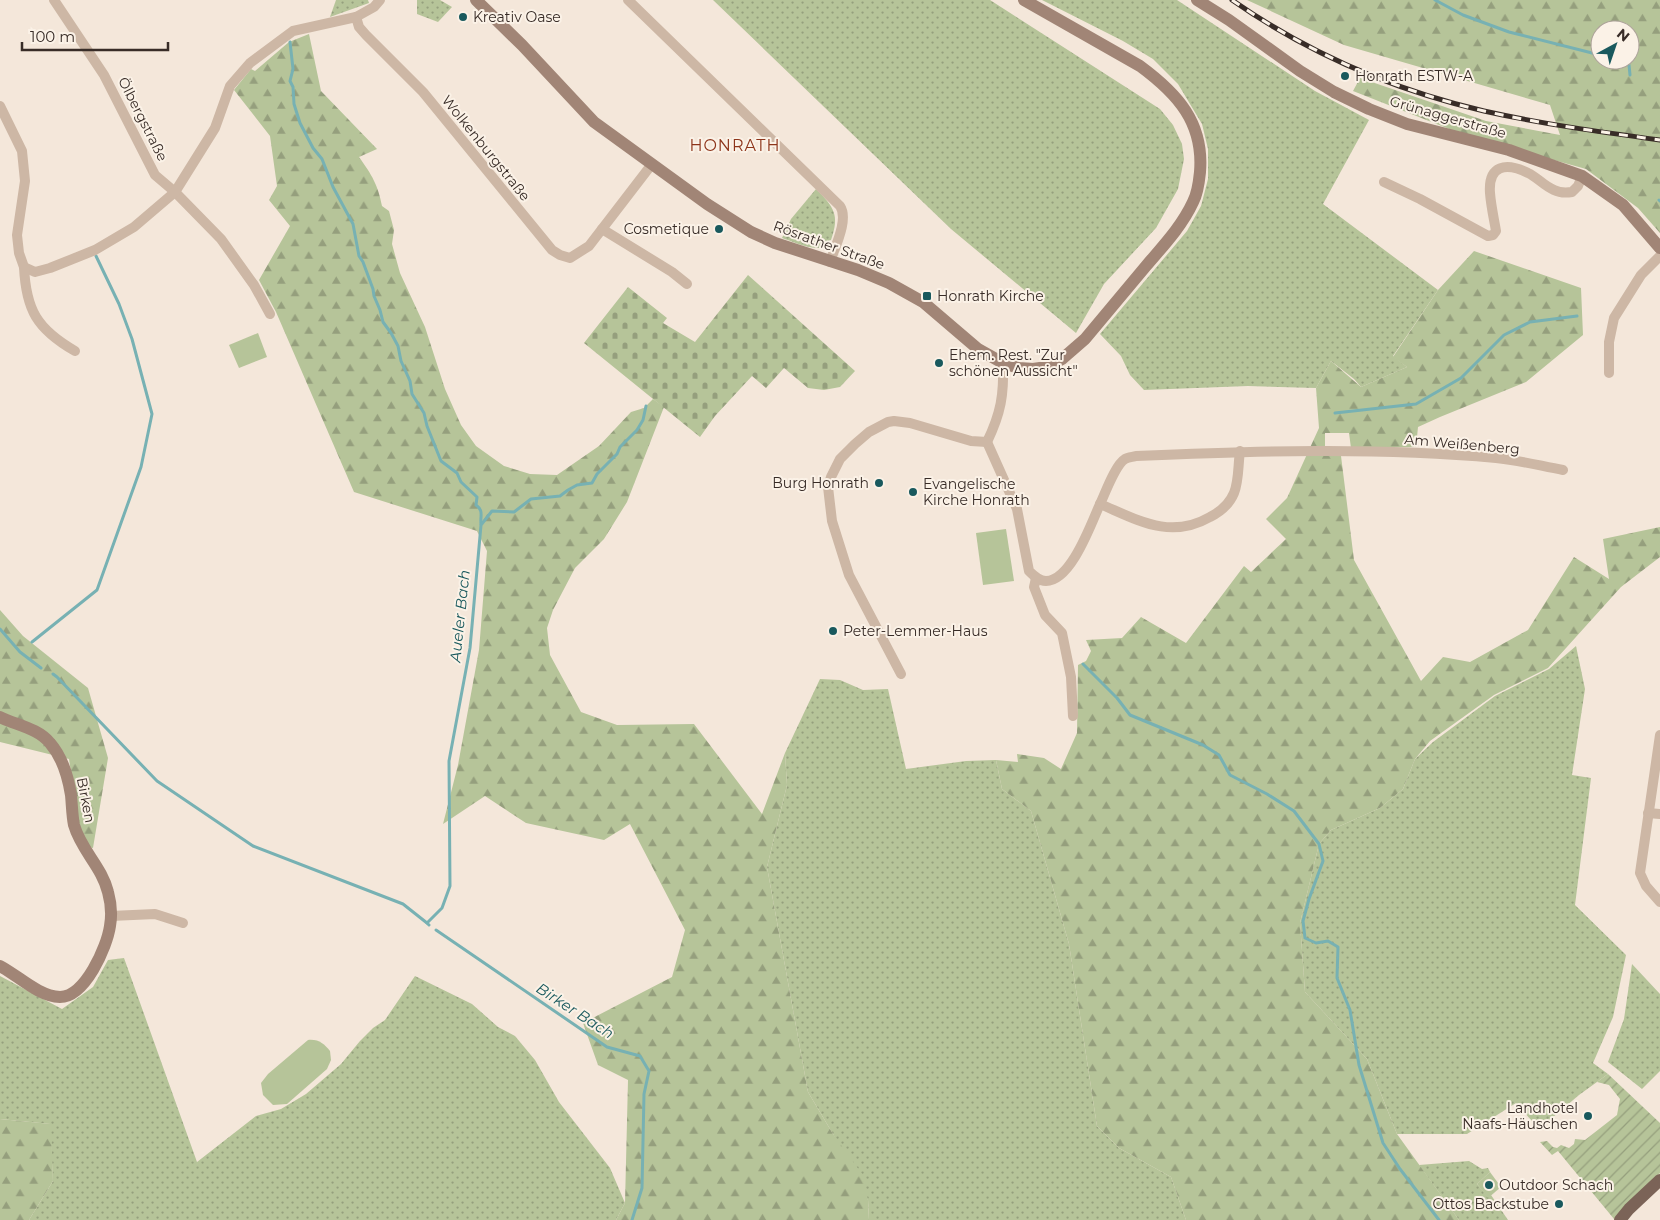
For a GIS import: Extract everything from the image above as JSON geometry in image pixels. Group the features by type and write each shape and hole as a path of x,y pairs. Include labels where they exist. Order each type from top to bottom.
{"main road":[{"path":"1620,1220 1660,1180"}],"street":[{"name":"Ölbergstraße","path":"54,0 104,75 155,174 221,239 254,284 270,314"},
{"path":"24,267 35,272 50,268 95,250 134,227 175,192 215,128 230,86 250,63 293,31 356,17 374,7 380,0"},
{"name":"Rösrather Straße","path":"476,0 522,45 594,122 714,209 752,232 775,243 858,270 890,283 918,298 978,349 1003,363 1019,368 1033,369 1047,367 1062,360 1085,339 1178,228 1194,201 1198,186 1201,155 1196,133 1188,113 1158,79 1140,66 1024,0"},
{"path":"628,0 844,211 830,262"},
{"name":"Grünaggerstraße","path":"1197,0 1229,20 1300,71 1334,92 1368,109 1407,124 1448,136 1509,150 1582,176 1624,205 1660,248"},
{"name":"Wolkenburgstraße","path":"356,17 359,26 366,35 422,92 552,250 560,255 570,258 588,246 652,164"},
{"path":"0,106 22,152 25,181 17,235 18,253 24,267 30,307 47,332 75,351"},
{"path":"1384,182 1420,199 1488,236 1493,235 1496,231 1490,193 1492,177 1499,168 1504,166 1513,167 1528,173 1548,187 1564,193 1572,192 1578,186 1582,176"},
{"path":"602,229 672,272 687,284"},
{"path":"1609,373 1609,342 1614,318 1641,275 1660,256"},
{"path":"1003,363 1003,395 997,421 987,442 1017,509 1029,572 1036,578 1046,581 1058,578 1067,569 1079,550 1100,504 1159,528 1199,524 1228,504 1235,492 1240,451"},
{"path":"901,674 849,575 832,521 828,487 831,476 840,458 869,432 888,422 910,423 972,441 987,442"},
{"name":"Am Weißenberg","path":"1100,504 1114,473 1125,458 1136,456 1240,451 1358,451 1497,458 1563,470"},
{"path":"1036,578 1034,587 1045,616 1062,633 1071,677 1073,716"},
{"name":"Birken","path":"0,717 42,735 48,740 63,762 71,795 74,826 81,842 102,876 108,893 112,916 110,929 100,956 77,991 70,995 62,997 40,991 0,966"},
{"path":"1660,735 1640,873 1646,886 1660,902"},
{"path":"1648,813 1660,814"},
{"path":"112,916 155,914 183,923"}],"green space":[{"path":"336,0 368,0 369,3 330,17"},
{"path":"417,0 440,0 452,7 438,22 417,14"},
{"path":"713,0 990,0 1160,109 1173,125 1182,144 1184,159 1178,189 1156,228 1104,284 1076,333 951,229"},
{"path":"1042,0 1177,0 1315,91 1369,120 1323,204 1438,290 1393,356 1407,367 1361,387 1331,361 1316,388 1248,386 1144,390 1130,375 1121,356 1100,334 1187,231 1201,206 1208,179 1208,149 1202,124 1178,84 1153,59 1123,41"},
{"path":"1247,0 1660,0 1660,233 1638,208 1586,169 1467,136 1353,91 1360,78 1486,121 1560,135 1550,105 1344,45"},
{"path":"309,34 321,91 377,149 359,157 374,180 382,206 389,211 394,230 392,244 400,273 425,327 445,389 461,425 476,446 504,466 530,474 557,475 599,446 631,412 644,408 653,399 664,407 627,502 604,539 575,568 553,610 547,628 550,655 581,712 617,725 694,724 762,814 785,753 787,785 767,867 808,1092 833,1134 862,1174 868,1200 869,1220 616,1220 625,1203 628,1080 598,1065 583,1023 672,977 685,930 630,824 604,840 526,823 485,796 443,824 458,765 479,650 487,551 477,531 354,492 276,312 259,280 290,226 269,200 277,186 270,136 234,90 251,69 255,71 289,42"},
{"path":"816,189 834,212 835,224 831,240 822,247 813,248 782,238 791,219"},
{"path":"1474,251 1581,288 1583,335 1526,382 1418,427 1416,447 1351,448 1349,433 1325,433 1325,455 1341,456 1354,560 1421,681 1443,657 1470,662 1528,630 1574,557 1609,579 1603,539 1660,527 1660,557 1621,587 1548,668 1494,695 1430,741 1415,759 1403,789 1380,808 1331,830 1319,844 1300,923 1305,992 1367,1059 1397,1134 1459,1220 1186,1220 1171,1177 1119,1148 1097,1126 1069,944 1031,811 1002,789 996,760 1018,762 1017,754 1044,758 1061,769 1077,733 1078,665 1086,661 1091,651 1086,640 1122,638 1141,617 1186,643 1244,566 1251,572 1286,539 1266,519 1287,498 1319,428 1316,388 1331,361 1361,387 1407,367 1393,357 1438,290"},
{"path":"748,275 855,371 840,387 824,390 808,388 784,368 766,388 752,376 715,416 700,437 584,343 628,287 667,318 663,323 695,342"},
{"path":"258,333 267,357 239,368 229,345"},
{"path":"1006,529 1014,581 983,585 976,533"},
{"path":"0,610 23,636 88,688 108,758 93,848 89,847 79,828 69,759 0,742"},
{"path":"1576,646 1585,689 1572,775 1591,778 1575,905 1626,955 1613,1017 1593,1063 1608,1074 1579,1095 1539,1129 1516,1103 1467,1134 1397,1134 1367,1059 1305,992 1300,923 1319,844 1331,830 1380,808 1403,789 1415,759 1433,742 1495,696 1549,669"},
{"path":"820,679 840,680 863,690 888,689 906,769 966,761 996,760 1002,789 1031,811 1069,944 1097,1126 1119,1148 1171,1177 1186,1220 869,1220 868,1200 808,1092 767,867 787,785 785,753"},
{"path":"124,958 197,1162 256,1116 281,1109 306,1094 341,1064 373,1028 385,1020 415,976 472,1004 498,1027 515,1036 535,1060 559,1102 610,1168 625,1203 616,1220 29,1220 53,1181 50,1124 0,1119 0,976 62,1009 93,987 108,960"},
{"path":"1632,964 1660,994 1660,1071 1642,1089 1608,1062 1624,1019"},
{"path":"308,1040 315,1040 321,1043 330,1051 331,1060 327,1069 287,1104 273,1105 263,1095 261,1083 268,1074"},
{"path":"1608,1074 1660,1123 1660,1173 1614,1219 1558,1151 1552,1155 1540,1142 1547,1141 1557,1148 1561,1145 1569,1148 1574,1144 1575,1139 1585,1140 1617,1115 1620,1099 1609,1085 1597,1082"},
{"path":"0,1119 51,1124 53,1181 29,1220 0,1220"},
{"path":"1469,1161 1482,1169 1488,1168 1490,1172 1477,1184 1488,1197 1491,1195 1508,1220 1459,1220 1419,1165"},
{"name":"Outdoor Schach","path":"1490,1172 1501,1187 1488,1198 1477,1184"}],"waterway":[{"path":"1435,0 1463,15 1509,32 1590,52"},
{"path":"290,42 293,69 290,81 293,87 294,104 300,123 313,148 322,159 333,187 353,224 359,256 373,289 383,322 398,346 401,361 410,381 412,394 424,413 427,426 441,461 457,473 461,482 477,497 476,505 481,512 481,524"},
{"path":"1630,70 1630,75"},
{"path":"32,642 97,590 141,467 152,414 132,339 119,304 96,256"},
{"path":"1335,413 1416,404 1461,378 1504,335 1530,322 1577,316"},
{"name":"Aueler Bach","path":"429,925 427,923 442,908 450,886 449,761 470,648 481,525 492,511 514,512 531,499 560,496 577,485 592,483 597,474 637,430 643,420 646,406"},
{"path":"0,629 20,652 41,668"},
{"path":"1083,664 1117,698 1130,715 1203,745 1219,755 1230,775 1267,794 1294,811 1319,844 1323,861 1303,921 1305,938 1316,943 1328,941 1338,947 1337,978 1350,1010 1359,1065 1383,1143 1400,1169 1439,1220"},
{"name":"Aueler Bach","path":"53,674 157,781 253,846 403,904 427,923"},
{"name":"Birker Bach","path":"436,930 607,1047 640,1056 649,1071 644,1094 642,1188 632,1220"}],"railway":[{"path":"1232,0 1291,37 1321,53 1353,68 1417,92 1506,116 1660,140"}],"place":[{"name":"Kreativ Oase","path":"463,17"},
{"name":"Honrath ESTW-A","path":"1345,76"},
{"name":"Cosmetique","path":"719,229"},
{"name":"Honrath Kirche","path":"927,296"},
{"name":"Ehem. Rest. \"Zur schönen Aussicht\"","path":"939,363"},
{"name":"Burg Honrath","path":"879,483"},
{"name":"Evangelische Kirche Honrath","path":"913,492"},
{"name":"Peter-Lemmer-Haus","path":"833,631"},
{"name":"Landhotel Naafs-Häuschen","path":"1588,1116"},
{"name":"Outdoor Schach","path":"1489,1185"},
{"name":"Ottos Backstube","path":"1559,1204"}],"district":[{"name":"HONRATH","path":"735,145"}]}
